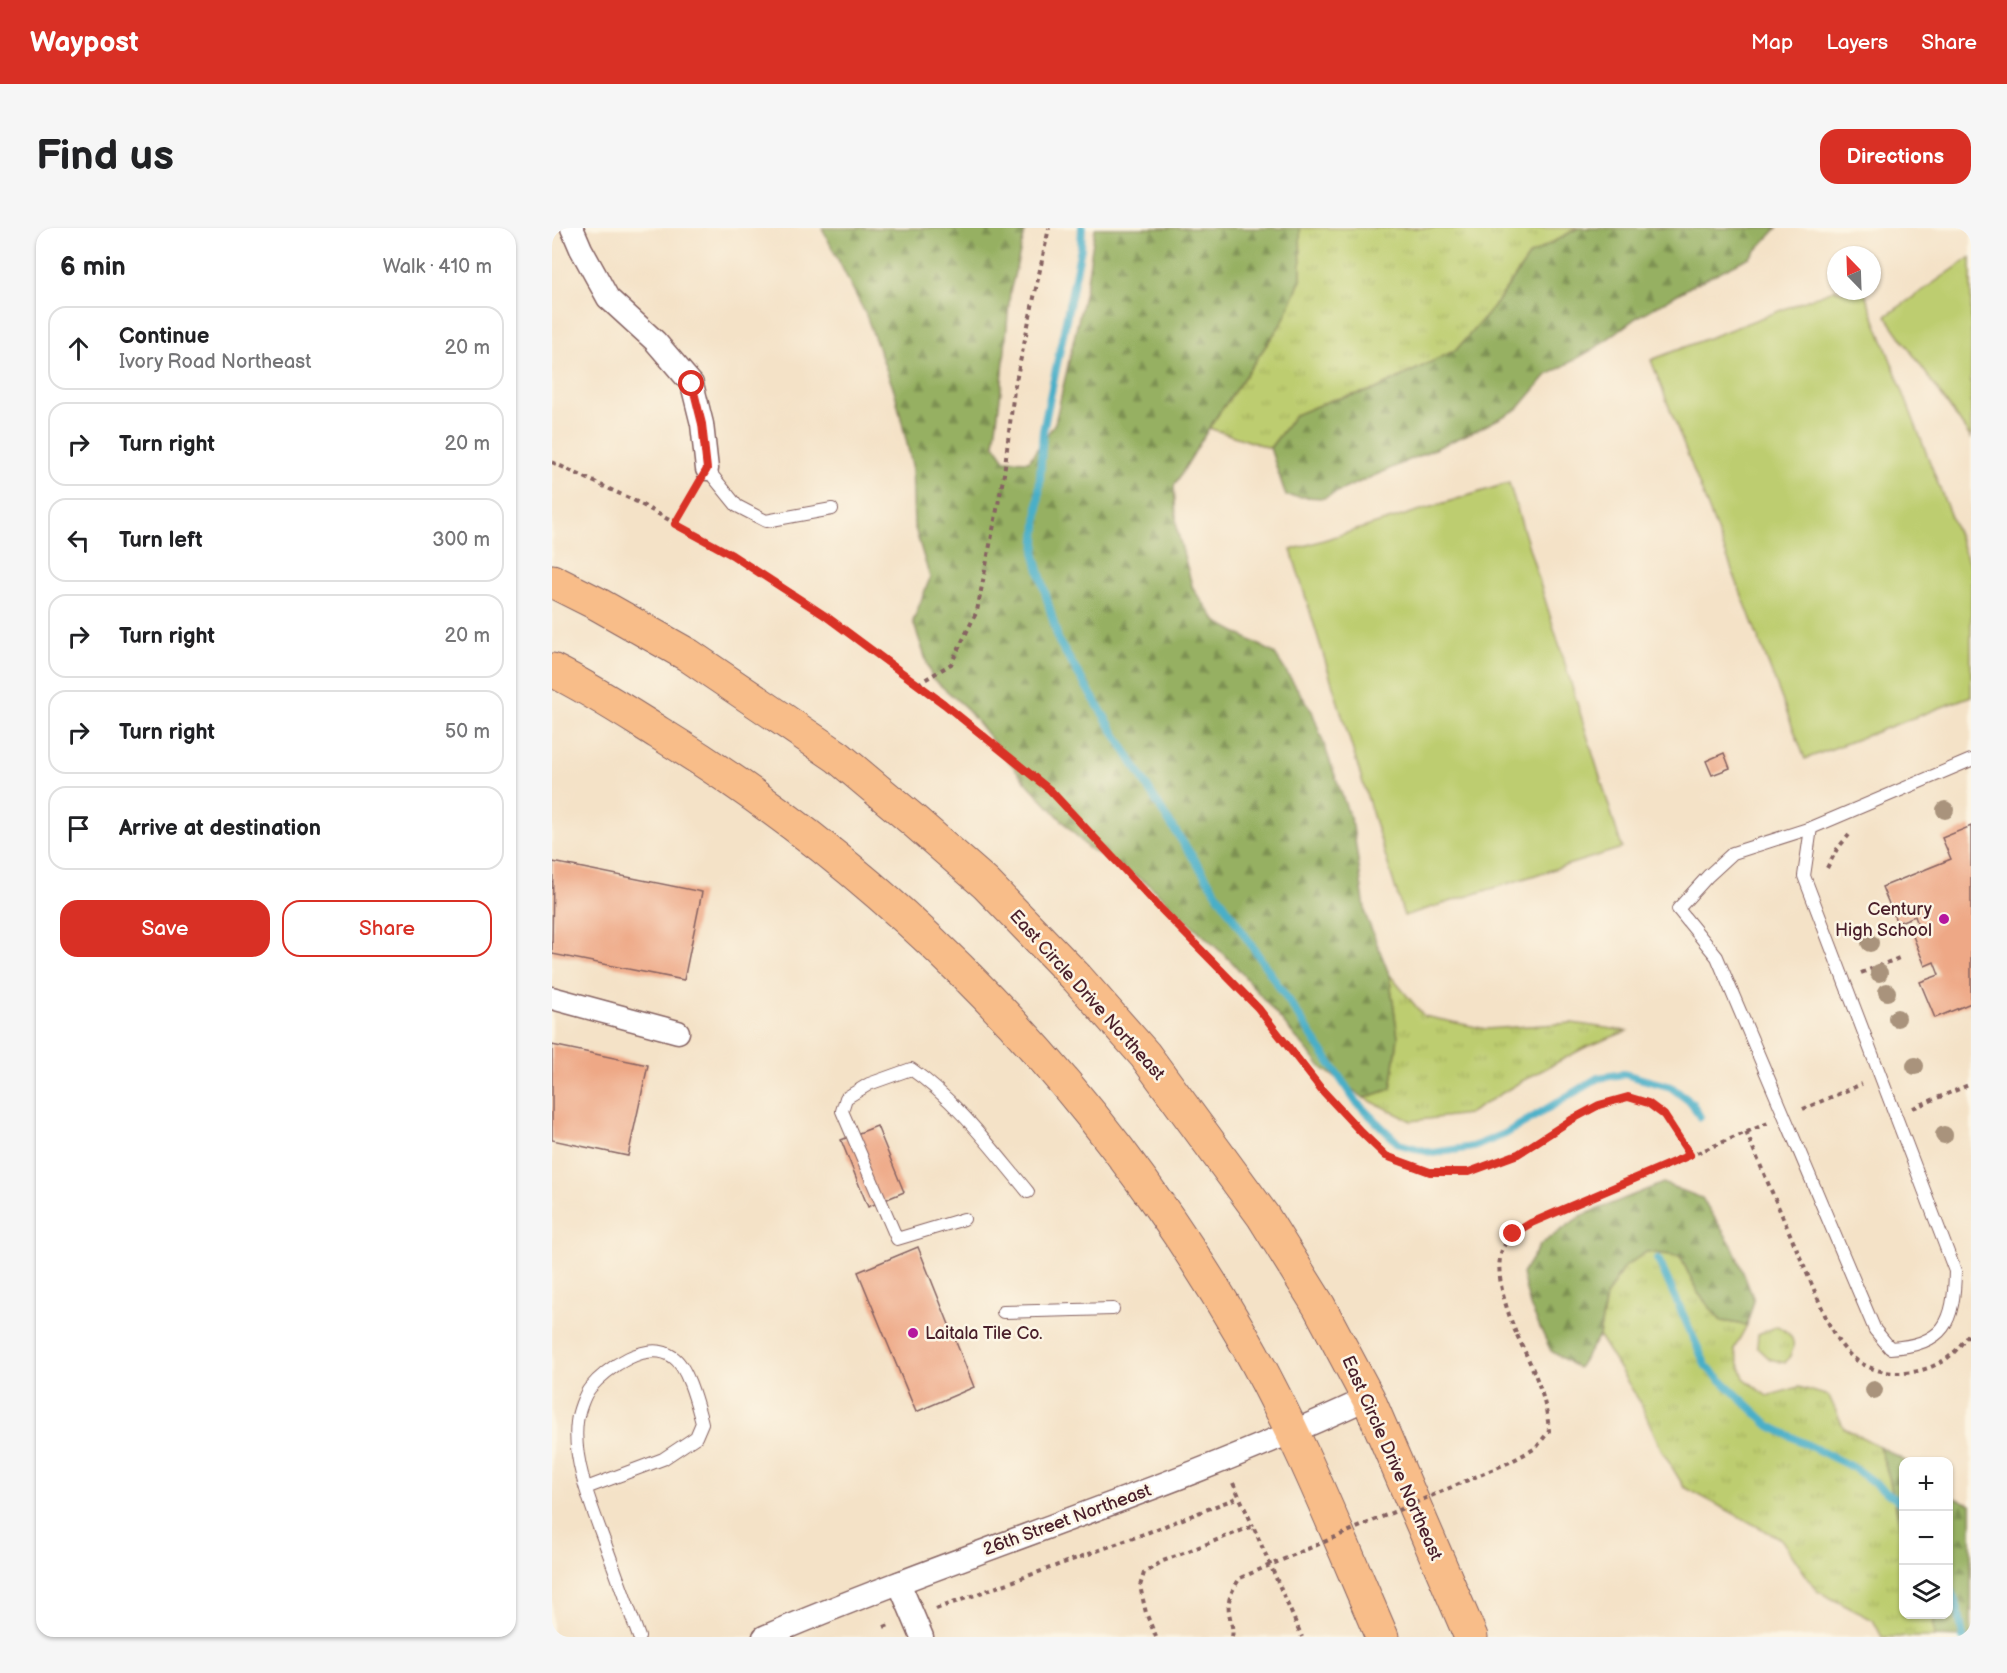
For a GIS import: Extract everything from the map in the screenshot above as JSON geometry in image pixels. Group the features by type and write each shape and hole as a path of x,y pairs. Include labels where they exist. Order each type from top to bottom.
{"main road":[{"name":"East Circle Drive Northeast","path":"552,581 688,655 838,757 986,884 1077,978 1145,1055 1194,1119 1269,1226 1319,1306 1368,1398 1472,1637"},
{"path":"552,670 575,681 706,761 855,873 938,948 1007,1018 1107,1134 1156,1201 1240,1333 1293,1433 1382,1637"}],"street":[{"path":"572,228 608,298 655,341 692,384 702,424 707,469"},
{"path":"552,998 678,1032"},
{"name":"26th Street Northeast","path":"764,1637 833,1608 1214,1465 1293,1433 1368,1398"},
{"path":"899,1583 917,1627"}],"lane":[{"path":"707,469 737,506 766,521 832,509"},
{"path":"1811,828 1804,876 1955,1271 1955,1297 1948,1321 1933,1338 1912,1347 1890,1348 1875,1330 1717,957 1678,909 1733,853 1811,828 1971,760"},
{"path":"964,1219 897,1239 842,1111 846,1098 869,1084 911,1069 933,1084 986,1140 1028,1192"},
{"path":"1003,1312 1113,1309"},
{"path":"586,1488 663,1459 696,1437 702,1423 690,1383 674,1357 657,1350 636,1355 610,1367 588,1389 577,1421 578,1449 586,1488 639,1637"}],"path":[{"path":"918,684 951,664 977,611 1004,474 1014,390 1049,228"},
{"path":"552,462 635,501 732,555 827,617 918,684 1050,790 1160,908 1258,1008 1322,1090 1386,1156 1430,1172 1469,1172 1518,1154 1599,1105 1628,1097 1648,1103 1664,1115 1690,1155"},
{"path":"675,524 707,469"},
{"path":"1826,874 1837,849 1852,831"},
{"path":"1856,975 1899,958"},
{"path":"1232,1637 1229,1611 1230,1593 1240,1578 1510,1462 1536,1448 1549,1431 1547,1408 1541,1385 1505,1305 1501,1253 1513,1234 1531,1223 1690,1155 1881,1077"},
{"path":"1912,1108 1971,1084"},
{"path":"884,1627 917,1627 1239,1497 1302,1637"},
{"path":"1156,1637 1146,1613 1140,1586 1144,1573 1163,1561 1253,1526"}],"green space":[{"path":"822,228 1026,228 1010,292 994,444 1005,460 1029,461 1055,423 1087,281 1095,228 1300,228 1301,279 1283,321 1209,428 1174,486 1177,530 1193,589 1217,622 1274,653 1312,711 1353,826 1366,916 1389,974 1398,1037 1391,1089 1364,1098 1322,1068 1233,963 1147,883 1088,848 1026,782 965,707 932,678 913,621 930,578 914,525 912,465 895,393 866,315"},
{"path":"1300,228 1578,228 1530,255 1496,304 1456,350 1374,390 1329,401 1295,415 1270,448 1209,428 1283,321 1301,279"},
{"path":"1578,228 1777,228 1750,257 1695,284 1636,318 1595,348 1546,376 1518,409 1477,430 1324,498 1286,496 1270,448 1295,415 1329,401 1374,390 1456,350 1496,304 1530,255"},
{"path":"1971,257 1971,438 1886,316"},
{"path":"1827,292 1827,300 1867,300 1971,569 1971,696 1805,759 1651,360"},
{"path":"1509,483 1622,848 1404,916 1291,550"},
{"path":"1389,974 1424,1016 1486,1029 1572,1023 1627,1031 1584,1048 1522,1081 1468,1114 1411,1121 1364,1098 1391,1089 1398,1037"},
{"path":"1663,1183 1702,1198 1733,1247 1754,1300 1747,1325 1721,1321 1698,1293 1680,1256 1646,1252 1623,1268 1606,1296 1599,1336 1578,1368 1551,1351 1530,1306 1522,1274 1540,1245 1581,1216"},
{"path":"1646,1252 1680,1256 1698,1293 1721,1321 1747,1325 1734,1349 1744,1378 1767,1396 1799,1387 1829,1396 1844,1428 1879,1446 1899,1521 1899,1619 1934,1619 1934,1637 1882,1637 1873,1620 1817,1591 1781,1539 1684,1487 1662,1451 1640,1402 1599,1336 1606,1297 1623,1268"},
{"path":"1777,1326 1788,1333 1793,1342 1792,1352 1785,1363 1770,1359 1757,1347 1758,1334"},
{"path":"1879,1446 1899,1458 1899,1521"},
{"path":"1953,1497 1971,1504 1971,1637 1934,1636 1934,1619 1953,1619"}],"building":[{"path":"1724,753 1730,768 1712,775 1706,761"},
{"name":"Century High School","path":"1971,826 1971,1003 1935,1018 1920,982 1939,975 1934,962 1925,966 1911,931 1919,928 1915,916 1897,923 1882,887 1951,859 1942,838"},
{"path":"553,862 702,892 684,980 552,954"},
{"path":"552,1045 648,1065 628,1156 552,1140"},
{"path":"877,1126 904,1192 868,1207 841,1140"},
{"path":"918,1247 974,1387 916,1412 858,1272"}],"waterway":[{"path":"1082,228 1081,248 1043,431 1035,556 1059,642 1164,814 1356,1102 1399,1144 1433,1153 1473,1147 1505,1134 1598,1078 1624,1074 1671,1087 1692,1103 1700,1117"},
{"path":"1658,1259 1706,1366 1770,1426 1854,1468 1899,1501"},
{"path":"1953,1596 1958,1609 1963,1637"}],"place":[{"name":"Century High School","path":"1944,919"},
{"name":"Laitala Tile Co.","path":"913,1333"}],"route":[{"path":"692,384 702,424 707,469 675,524 732,555 827,617 944,704 1050,790 1160,908 1258,1008 1322,1090 1386,1156 1430,1172 1469,1172 1518,1154 1599,1105 1628,1097 1648,1103 1664,1115 1690,1155 1531,1223 1513,1234"}]}
